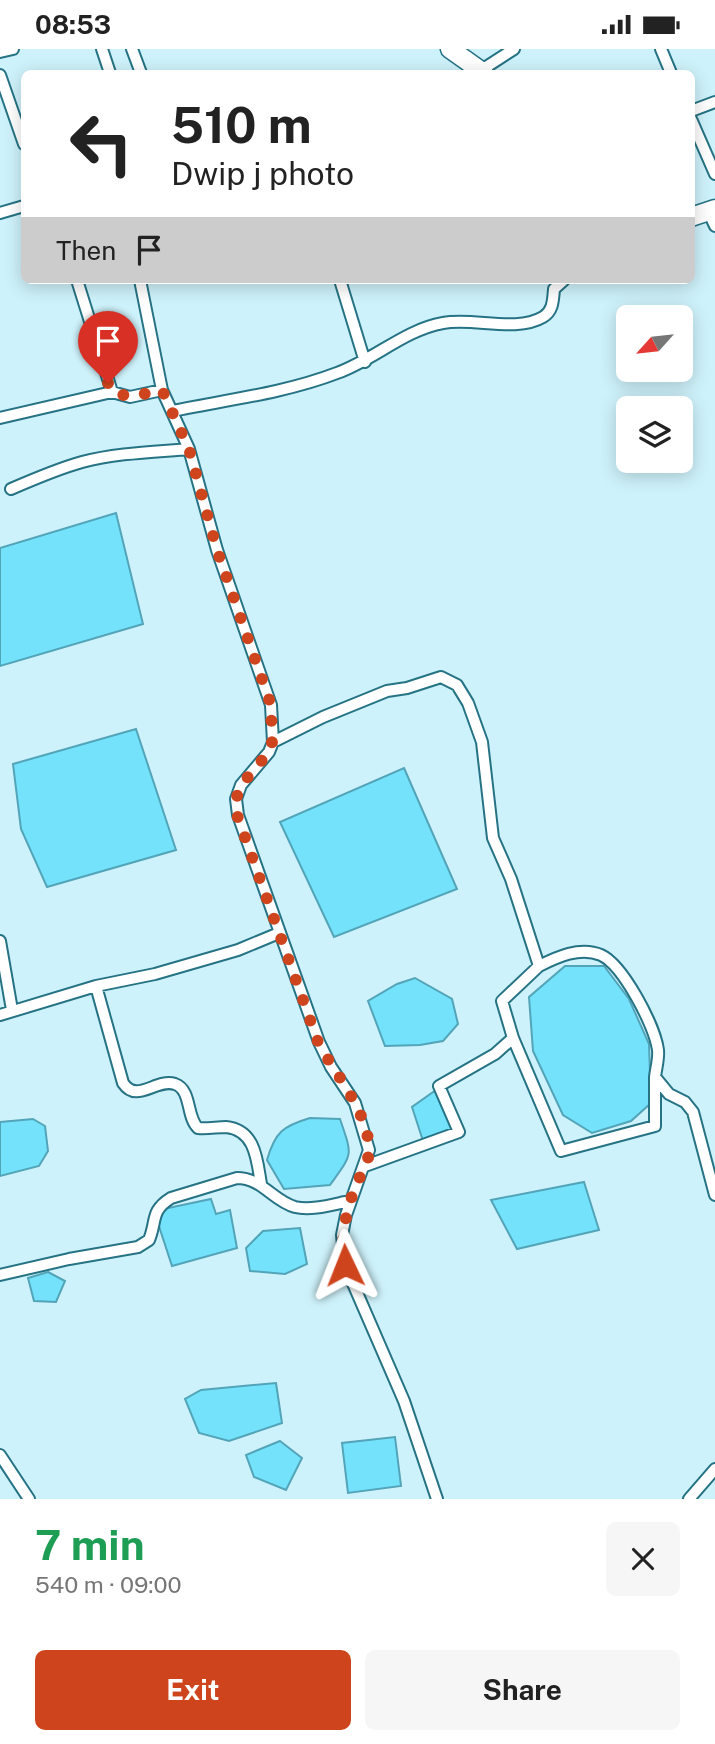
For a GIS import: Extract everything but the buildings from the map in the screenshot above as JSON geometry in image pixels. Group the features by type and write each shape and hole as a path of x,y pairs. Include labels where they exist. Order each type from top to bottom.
{"main road":[{"path":"450,49 479,70"}],"street":[{"path":"0,52 13,49"},
{"path":"102,49 109,70"},
{"path":"132,49 140,70"},
{"path":"485,70 514,49"},
{"path":"660,49 670,70"},
{"path":"0,75 21,135"},
{"path":"695,110 715,103"},
{"path":"695,128 715,174"},
{"path":"0,213 21,207"},
{"path":"78,284 112,392"},
{"path":"142,284 162,390 189,449 217,550 271,705 272,743 269,752 241,785 236,799 237,815 318,1042 355,1103 369,1150 342,1235 345,1265 404,1401 437,1499"},
{"path":"341,284 365,362"},
{"path":"172,411 295,386 336,374 365,362 421,329 443,323 482,321 517,324 542,317 553,305 554,289 560,284"},
{"path":"0,418 112,392 130,397 162,390"},
{"path":"11,489 50,471 84,461 124,454 189,449"},
{"path":"272,743 323,717 387,691 442,677 457,685 468,703 482,741 493,838 511,879 539,966"},
{"path":"0,1015 96,986 155,974 238,950 279,933"},
{"path":"0,941 12,1010"},
{"path":"564,954 600,954 615,965 643,1010 658,1049 655,1126 562,1151 513,1038 502,1001 539,966 564,954"},
{"path":"96,986 123,1083 127,1089 138,1091 172,1083 179,1086 192,1121 198,1128 225,1127 238,1130 248,1138 255,1150 261,1184"},
{"path":"365,1166 459,1132 439,1086 495,1054 513,1038"},
{"path":"655,1077 669,1094 685,1102 693,1112 715,1195"},
{"path":"0,1275 138,1247 149,1240 157,1209 171,1198 237,1178 247,1178 261,1184 296,1207 309,1208 351,1202"},
{"path":"1,1457 29,1499"},
{"path":"689,1499 715,1469"}],"water":[{"path":"116,513 143,624 0,666 0,548"},
{"path":"136,729 176,850 47,887 21,829 13,764"},
{"path":"404,768 457,889 334,937 280,822"},
{"path":"565,966 604,966 629,999 649,1044 651,1103 631,1121 592,1133 563,1115 533,1051 529,997"},
{"path":"415,978 452,999 458,1024 443,1041 385,1046 368,1001 397,984"},
{"path":"436,1090 457,1133 424,1144 412,1107"},
{"path":"310,1118 340,1119 349,1148 347,1160 330,1185 284,1189 267,1160 270,1150 287,1127"},
{"path":"33,1119 45,1126 48,1151 39,1166 0,1176 0,1122"},
{"path":"584,1182 599,1230 517,1249 491,1200"},
{"path":"211,1199 216,1214 230,1210 237,1248 172,1266 154,1211"},
{"path":"300,1228 307,1264 285,1274 250,1271 246,1248 263,1231"},
{"path":"48,1272 65,1281 56,1302 34,1301 28,1278"},
{"path":"276,1383 282,1423 229,1441 199,1433 185,1399 201,1390"},
{"path":"395,1437 401,1486 348,1493 342,1443"},
{"path":"280,1441 302,1458 286,1490 254,1477 246,1455"}],"route":[{"path":"108,383 112,392 122,396 130,397 162,390 189,449 217,550 271,705 272,743 269,752 241,785 236,799 237,815 318,1042 355,1103 366,1135 369,1150 346,1215 342,1235 345,1265"}]}
